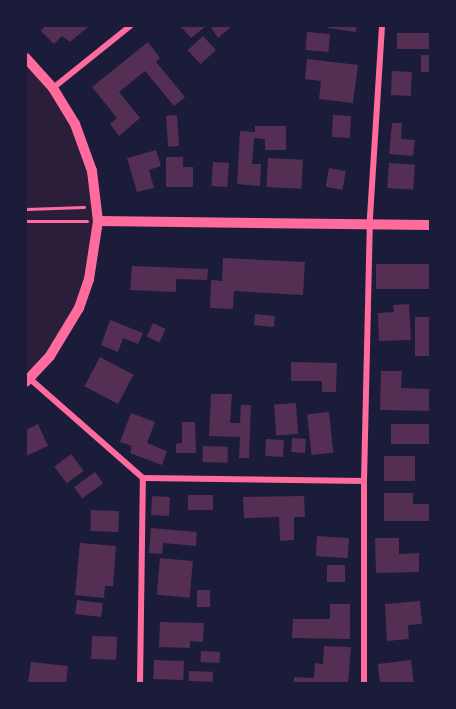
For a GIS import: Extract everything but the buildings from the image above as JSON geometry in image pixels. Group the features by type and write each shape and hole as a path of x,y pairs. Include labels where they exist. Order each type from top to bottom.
{"street":[{"path":"53,87 130,26"},
{"path":"364,684 364,481 370,225 382,26"},
{"path":"26,58 53,87 75,124 85,148 96,192 98,221 95,251 79,308 50,356 27,380 143,478 364,481"},
{"path":"98,221 430,225"},
{"path":"140,684 143,478"}],"path":[{"path":"26,221 98,221"}],"shaded area":[{"path":"26,58 75,124 97,207 79,308 26,382"}]}
